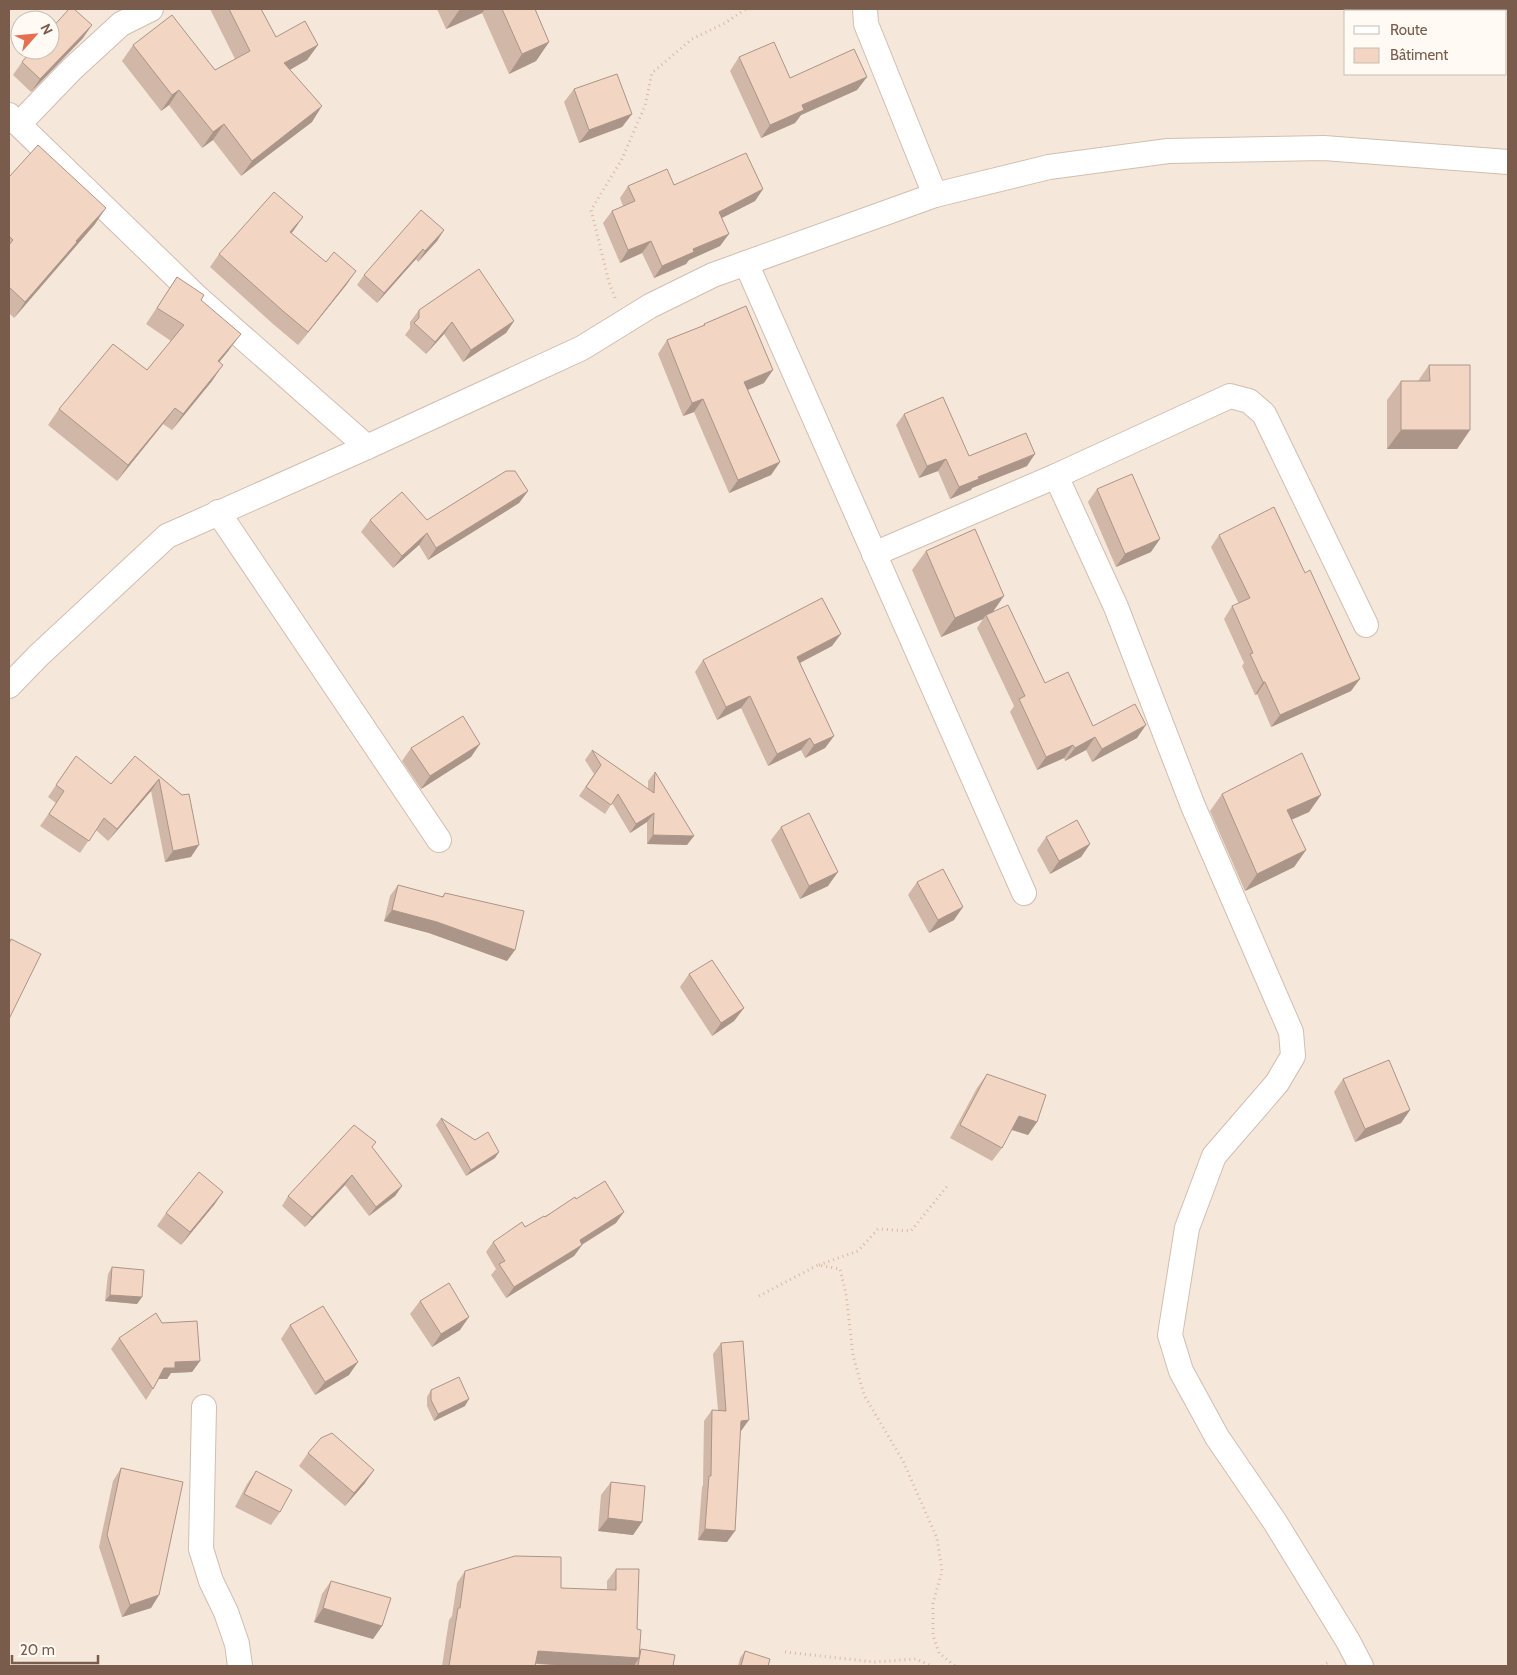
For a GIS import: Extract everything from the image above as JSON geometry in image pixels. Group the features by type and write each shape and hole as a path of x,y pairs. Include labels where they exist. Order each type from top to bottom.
{"street":[{"path":"151,9 121,24 14,120 198,298 367,447"},
{"path":"865,9 866,24 935,195"},
{"path":"9,686 38,656 167,536 582,348 650,306 713,275 935,195 1049,166 1168,151 1324,148 1508,162"},
{"path":"746,263 1024,893"},
{"path":"874,554 1056,476 1230,396 1249,401 1264,414 1366,625"},
{"path":"1056,476 1116,607 1193,806 1291,1032 1294,1056 1277,1083 1214,1156 1187,1228 1170,1335 1181,1371 1217,1437 1275,1522 1348,1641 1361,1666"},
{"path":"218,512 439,840"},
{"path":"204,1407 202,1549 211,1581 226,1612 237,1644 240,1666"}],"path":[{"path":"625,321 609,282 591,210 621,161 644,106 652,73 692,39 725,23 746,9"},
{"path":"759,1296 818,1265 858,1251 878,1229 911,1231 950,1184"},
{"path":"818,1265 840,1269 846,1294 853,1355 864,1396 904,1461 937,1538 942,1571 933,1603 933,1635 939,1654 955,1666"},
{"path":"785,1652 874,1662 916,1659 932,1666"}],"shaded area":[{"path":"9,9 1508,9 1508,1666 9,1666"}],"building":[{"path":"69,9 74,9 92,25 60,58 60,19"},
{"path":"229,9 261,9 276,37 305,21 318,45 284,63 322,106 252,161 224,124 213,132 179,90 172,95 133,45 172,15 215,70 250,51"},
{"path":"502,9 535,9 549,42 522,54"},
{"path":"774,42 790,78 854,49 867,77 802,105 804,110 770,125 739,57"},
{"path":"24,60 58,60 40,79 22,62"},
{"path":"617,74 632,114 589,130 574,89"},
{"path":"38,145 106,208 25,302 9,287 9,245 13,240 9,236 9,177"},
{"path":"746,153 763,189 719,212 729,234 693,249 694,252 662,266 651,241 628,250 612,211 635,201 628,186 667,169 674,185"},
{"path":"274,192 303,217 290,232 326,262 334,252 356,271 308,332 219,254"},
{"path":"421,210 444,230 425,251 423,249 384,293 364,275"},
{"path":"479,269 514,321 471,350 452,322 435,342 414,323 419,318 419,310"},
{"path":"177,277 204,295 201,300 241,334 218,361 223,365 183,414 175,408 128,465 59,409 113,344 147,370 184,325 157,308"},
{"path":"746,306 773,370 744,382 780,462 738,480 703,399 692,403 667,340"},
{"path":"1429,365 1470,365 1470,430 1401,430 1401,381 1430,381"},
{"path":"943,397 969,456 1026,433 1035,454 978,477 979,479 959,487 946,459 927,466 904,414"},
{"path":"506,471 515,471 528,491 436,548 427,533 402,556 370,520 402,492 427,520"},
{"path":"1132,474 1160,539 1125,554 1097,489"},
{"path":"1274,507 1305,573 1310,570 1360,679 1280,715 1250,654 1253,653 1232,606 1250,598 1219,535"},
{"path":"975,529 1004,596 955,618 926,551"},
{"path":"822,598 841,634 797,657 834,736 814,745 810,738 777,754 750,696 726,707 703,660"},
{"path":"1008,605 1045,683 1068,672 1093,726 1135,704 1146,725 1102,749 1095,737 1075,748 1073,745 1046,757 1019,699 1025,696 986,615"},
{"path":"463,716 480,744 430,776 411,748"},
{"path":"592,750 654,793 655,772 694,836 653,835 654,813 636,824 618,794 611,805 586,787 601,765"},
{"path":"1302,753 1321,795 1287,810 1306,850 1257,874 1222,794"},
{"path":"76,756 111,784 135,756 182,795 189,794 199,845 173,851 159,779 117,829 104,818 89,841 49,814 64,791 56,785"},
{"path":"809,813 838,872 809,886 781,827"},
{"path":"1077,820 1090,844 1059,861 1046,837"},
{"path":"943,869 963,907 938,920 917,882"},
{"path":"398,885 443,897 445,893 524,911 515,950 437,922 392,910"},
{"path":"11,939 41,954 9,1019 9,944"},
{"path":"712,960 744,1008 721,1023 689,974"},
{"path":"1389,1060 1410,1110 1365,1129 1343,1079"},
{"path":"987,1074 1046,1095 1037,1122 1019,1116 1002,1148 960,1125"},
{"path":"441,1118 475,1140 488,1132 499,1152 471,1170"},
{"path":"354,1125 376,1142 372,1147 402,1186 376,1207 352,1175 312,1217 288,1196"},
{"path":"199,1172 223,1192 190,1232 166,1213"},
{"path":"605,1181 624,1212 580,1240 582,1245 514,1287 499,1264 505,1261 493,1242 522,1222 525,1227"},
{"path":"112,1267 144,1270 142,1297 110,1295"},
{"path":"449,1283 469,1317 441,1334 420,1301"},
{"path":"323,1306 358,1362 325,1382 290,1325"},
{"path":"156,1313 162,1323 197,1321 200,1361 175,1362 175,1368 164,1368 153,1389 119,1338"},
{"path":"743,1341 749,1420 741,1421 735,1531 705,1529 709,1476 711,1476 712,1410 726,1411 721,1343"},
{"path":"459,1377 469,1399 438,1414 431,1400 431,1390"},
{"path":"332,1433 374,1470 354,1493 308,1453 321,1438"},
{"path":"121,1468 183,1482 159,1595 130,1605 107,1535"},
{"path":"256,1471 292,1490 280,1512 244,1494"},
{"path":"611,1482 645,1486 642,1522 608,1518"},
{"path":"515,1556 561,1557 561,1588 616,1590 616,1569 639,1569 637,1629 641,1630 639,1658 538,1651 535,1666 449,1666 465,1571"},
{"path":"331,1581 391,1598 382,1626 323,1608"},
{"path":"641,1649 675,1655 673,1666 638,1666"},
{"path":"745,1651 770,1659 768,1666 741,1666"}]}
